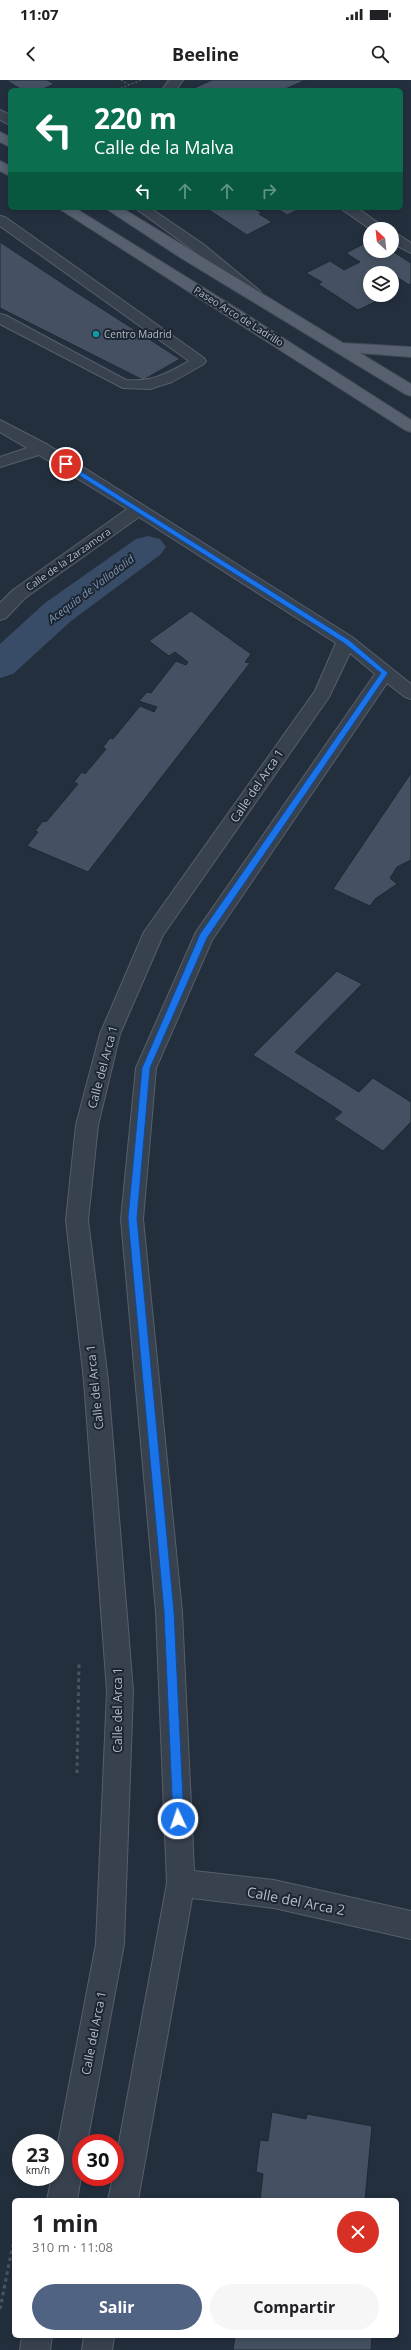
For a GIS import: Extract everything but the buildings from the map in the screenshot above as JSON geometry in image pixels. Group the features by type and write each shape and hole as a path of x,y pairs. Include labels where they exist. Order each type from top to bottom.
{"main road":[{"name":"Paseo Arco de Ladrillo","path":"69,210 217,302 411,427"},
{"name":"Paseo Arco de Ladrillo","path":"115,210 194,261 341,347 411,391"},
{"path":"341,347 411,352"}],"street":[{"path":"350,210 369,222"},
{"path":"0,425 139,509 346,642 411,693"},
{"path":"0,462 42,449"},
{"name":"Calle de la Zarzamora","path":"1,612 19,594 139,509"},
{"name":"Calle del Arca 1","path":"62,2198 110,1944 120,1691 96,1380 76,1220 87,1125 110,1034 154,932 324,693 346,642"},
{"path":"123,2198 181,1883 169,1612 132,1218 146,1068 203,937 385,673"},
{"name":"Calle del Arca 2","path":"181,1883 274,1894 411,1925"},
{"path":"35,2350 37,2338"},
{"path":"97,2350 99,2338"}],"lane":[{"name":"Paseo Arco de Ladrillo","path":"144,210 198,247 266,303"},
{"path":"0,220 199,361 167,379 145,386 123,384 0,318"},
{"path":"399,242 411,249"}],"path":[{"path":"121,80 129,85"},
{"path":"122,88 142,80"},
{"path":"0,2309 12,2249"}],"waterway":[{"name":"Acequia de Valladolid","path":"0,665 58,612 148,547"}],"place":[{"name":"Centro Madrid","path":"96,334"}],"route":[{"path":"66,464 346,642 385,673 361,705 203,937 146,1068 132,1218 169,1612 178,1819"}]}
